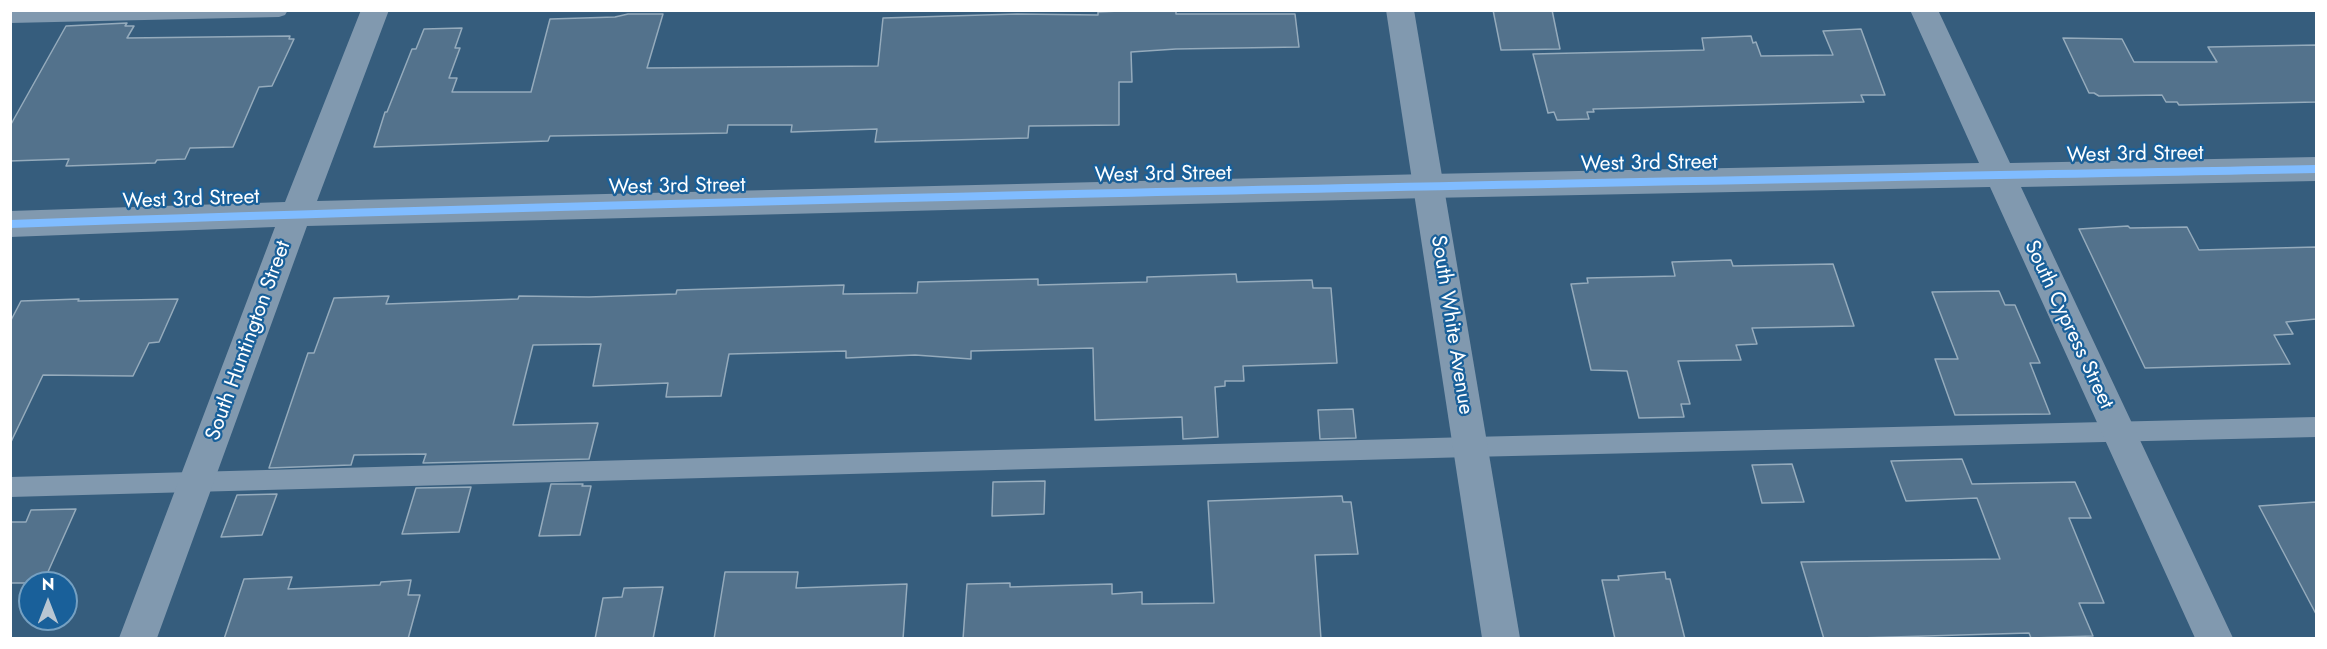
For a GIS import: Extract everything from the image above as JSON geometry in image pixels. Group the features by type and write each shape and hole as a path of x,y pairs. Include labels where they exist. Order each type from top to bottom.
{"street":[{"name":"South Huntington Street","path":"138,639 296,214 375,10"},
{"name":"South White Avenue","path":"1400,10 1501,639"},
{"name":"South Cypress Street","path":"1924,10 1999,177 2214,639"},
{"name":"West 3rd Street","path":"10,224 296,214 1428,186 1999,177 2316,169"}],"lane":[{"path":"10,16 279,10"},
{"path":"10,487 1470,447 2316,427"}],"building":[{"path":"1176,10 1176,14 1295,14 1299,47 1131,52 1132,82 1119,82 1119,125 1029,126 1028,138 875,142 877,129 791,132 792,125 728,125 727,133 550,136 548,141 374,147 385,112 387,112 412,49 416,49 424,29 462,28 455,48 460,48 449,78 457,78 452,92 531,92 550,19 663,14 647,68 878,66 883,18 1017,14 1098,15 1098,12"},
{"path":"1493,10 1552,10 1560,49 1501,50"},
{"path":"127,23 125,26 134,26 127,38 290,36 289,39 294,39 272,86 259,87 233,147 190,148 185,159 157,160 155,163 66,166 69,159 10,161 10,126 66,26"},
{"path":"1861,29 1885,95 1861,95 1864,102 1593,109 1594,112 1587,112 1589,119 1557,120 1554,112 1548,113 1533,54 1704,50 1702,38 1751,36 1761,56 1833,55 1823,31"},
{"path":"2063,38 2122,39 2134,62 2217,62 2208,47 2316,45 2316,102 2179,105 2177,102 2166,102 2162,95 2099,96 2089,93"},
{"path":"2128,226 2130,228 2187,227 2199,250 2316,247 2316,319 2286,322 2293,334 2274,335 2290,364 2145,368 2079,229"},
{"path":"1731,260 1733,266 1833,264 1854,326 1752,328 1757,344 1736,345 1741,360 1678,361 1690,404 1681,404 1684,417 1639,418 1627,371 1591,370 1571,284 1588,283 1587,278 1675,276 1672,262"},
{"path":"1236,274 1237,282 1312,280 1313,288 1331,288 1337,363 1243,366 1244,381 1225,381 1225,386 1215,387 1218,437 1183,439 1182,417 1095,420 1093,348 971,351 971,359 915,355 846,358 846,351 729,354 721,396 666,397 668,383 593,386 601,344 533,345 513,425 598,423 589,459 423,463 426,454 354,455 351,465 269,468 308,353 314,353 334,298 389,296 386,304 518,299 519,296 589,297 676,294 677,290 844,285 843,294 917,293 918,282 1038,279 1038,285 1147,282 1147,277"},
{"path":"1999,291 2005,305 2015,305 2040,363 2030,363 2050,414 1955,415 1935,359 1958,359 1932,292"},
{"path":"79,299 78,301 178,299 159,342 149,343 133,376 43,375 10,444 10,322 21,301"},
{"path":"1353,409 1356,438 1320,439 1318,410"},
{"path":"1962,459 1972,484 2075,482 2091,518 2069,518 2104,603 2079,603 2093,636 2031,638 2029,633 1824,639 1801,562 2000,559 1977,498 1906,501 1891,461"},
{"path":"1792,464 1804,502 1762,503 1752,465"},
{"path":"1045,481 1044,514 992,516 993,482"},
{"path":"551,484 591,486 580,535 539,536"},
{"path":"471,487 459,532 402,534 416,488"},
{"path":"277,494 262,535 221,537 237,495"},
{"path":"1342,496 1343,502 1351,502 1358,554 1315,555 1321,639 963,639 967,584 1010,583 1010,587 1112,584 1112,594 1142,592 1142,604 1214,603 1208,501"},
{"path":"2316,502 2316,614 2259,506"},
{"path":"76,509 48,571 18,571 18,583 10,583 10,522 26,522 31,510"},
{"path":"725,572 798,572 796,588 907,584 903,639 714,639"},
{"path":"1665,572 1666,579 1670,579 1685,639 1615,639 1602,580 1619,580 1618,576"},
{"path":"292,577 288,589 380,585 381,582 411,580 408,595 420,595 408,639 224,639 244,579"},
{"path":"663,587 653,639 595,639 603,598 622,597 624,588"}],"cycle path":[{"path":"10,224 296,214 1428,186 2316,169"}]}
